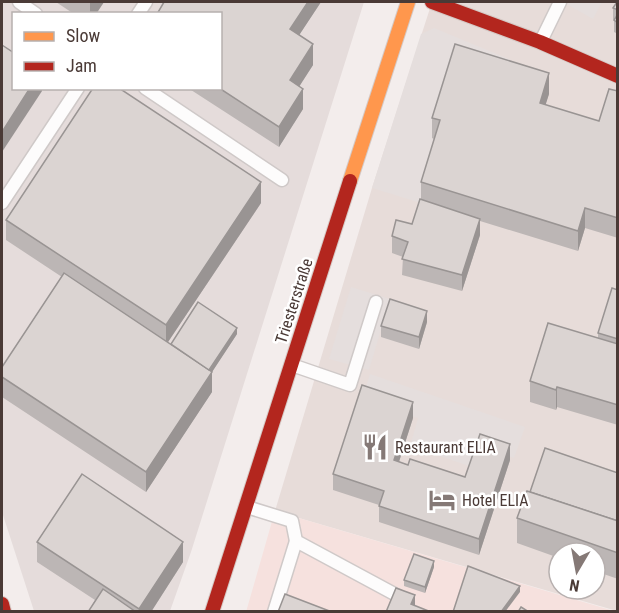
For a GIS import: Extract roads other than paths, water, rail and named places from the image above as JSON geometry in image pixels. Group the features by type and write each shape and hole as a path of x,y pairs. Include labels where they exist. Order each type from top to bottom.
{"main road":[{"name":"Triesterstraße","path":"212,612 408,2"},
{"path":"432,2 540,42 618,76"},
{"path":"2,603 4,612"}],"lane":[{"path":"19,2 33,12"},
{"path":"540,42 560,2"},
{"path":"2,203 77,90"},
{"path":"148,90 282,180"},
{"path":"291,365 350,385 376,302"},
{"path":"246,507 292,521 296,541 274,612"},
{"path":"296,541 400,597"}],"place":[{"name":"Restaurant ELIA","path":"375,447"},
{"name":"Hotel ELIA","path":"442,500"}]}
